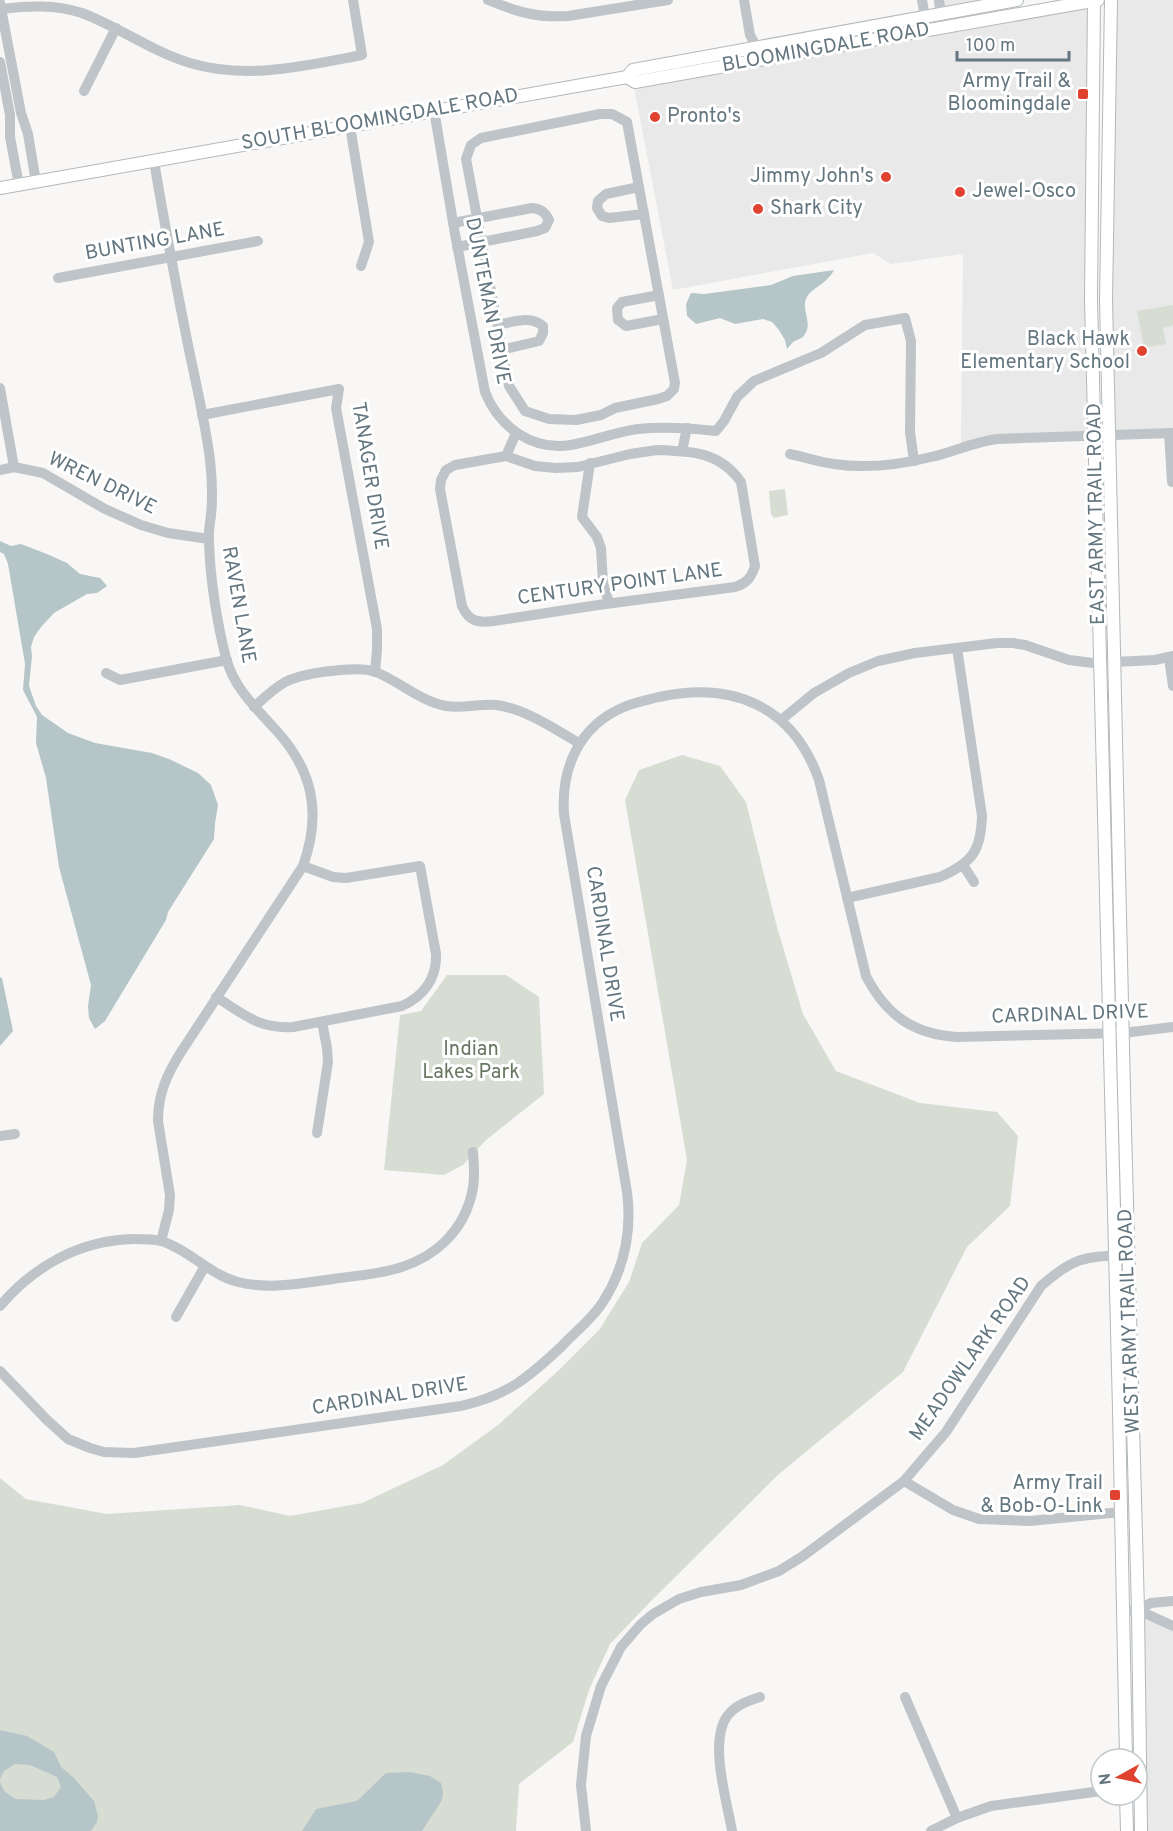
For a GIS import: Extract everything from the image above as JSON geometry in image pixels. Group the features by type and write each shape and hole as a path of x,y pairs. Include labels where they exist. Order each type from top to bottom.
{"main road":[{"name":"BLOOMINGDALE ROAD","path":"756,47 1017,0"},
{"name":"BLOOMINGDALE ROAD","path":"627,77 635,82 1095,0"},
{"name":"EAST ARMY TRAIL ROAD","path":"1095,0 1091,300 1104,812"},
{"name":"EAST ARMY TRAIL ROAD","path":"1111,0 1106,300 1118,810"},
{"name":"SOUTH BLOOMINGDALE ROAD","path":"0,188 627,77 633,70 756,47"},
{"name":"WEST ARMY TRAIL ROAD","path":"1118,810 1123,1033 1121,1512 1126,1747"},
{"name":"WEST ARMY TRAIL ROAD","path":"1104,812 1110,1033 1138,1610 1141,1831"},
{"path":"1126,1807 1126,1831"}],"street":[{"path":"36,182 28,134 21,114 0,7 57,8 80,13 116,28 168,56 200,66 230,71 282,70 362,55 353,0"},
{"path":"488,0 530,15 554,17 668,0"},
{"path":"744,0 750,36 763,60"},
{"path":"922,0 925,17"},
{"path":"939,0 941,14"},
{"path":"84,91 116,28"},
{"path":"0,62 10,115 10,137 18,185"},
{"name":"DUNTEMAN DRIVE","path":"434,110 485,392 489,403 502,421 516,433 549,446 568,445 648,428 716,430 742,391 754,381 821,353 872,322 905,318 911,341 910,432 914,461"},
{"path":"600,114 612,114 627,122 639,187 675,383 674,389 667,396 658,399 615,408 601,415 576,420 549,419 525,411 509,386 501,350 466,159 471,145 481,138 600,114"},
{"path":"350,126 369,242 361,266"},
{"name":"RAVEN LANE","path":"154,161 170,257 210,459 212,482 208,539 212,580 226,660 238,686 298,759 308,780 314,816 312,834 303,866 171,1068 161,1094 158,1121 170,1195 169,1210 161,1241"},
{"path":"639,187 606,194 598,201 597,208 602,216 609,218 644,214"},
{"path":"453,224 532,208 540,209 549,220 545,228 537,231 457,247"},
{"name":"BUNTING LANE","path":"58,278 258,241"},
{"path":"659,295 622,302 617,308 618,320 626,326 663,319"},
{"path":"498,325 530,319 536,320 543,326 543,333 539,341 501,350"},
{"path":"0,388 14,467"},
{"name":"TANAGER DRIVE","path":"202,416 339,389 336,408 376,629 375,672"},
{"path":"601,415 605,436"},
{"path":"682,451 687,428"},
{"path":"506,456 516,433"},
{"path":"790,454 831,464 894,465 933,457 984,440 1171,433 1172,482"},
{"name":"CENTURY POINT LANE","path":"657,450 682,451 723,462 741,482 754,566 752,576 745,584 484,622 475,621 466,616 462,606 440,489 446,470 455,465 506,456 535,466 556,468 578,466 657,450"},
{"path":"590,463 582,517 597,537 601,548 603,583 609,603"},
{"name":"WREN DRIVE","path":"0,470 14,467 43,473 105,509 141,525 168,533 208,539"},
{"path":"781,720 814,693 849,673 897,656 1013,643 1069,660 1101,664"},
{"path":"847,898 940,877 970,860 980,839 982,816 957,648"},
{"path":"1114,662 1171,657 1173,686"},
{"path":"106,673 120,680 226,660"},
{"path":"254,707 282,683 294,678 348,669 375,672 438,704 454,707 497,705 522,712 579,743"},
{"name":"CARDINAL DRIVE","path":"0,1371 68,1439 104,1452 134,1453 450,1408 482,1401 508,1390 527,1378 586,1322 602,1304 616,1279 627,1242 629,1212 563,797 565,777 579,743 599,722 623,707 637,702 684,692 717,692 760,706 781,720 798,739 815,769 866,976 884,1005 898,1018 918,1029 957,1037 1123,1033 1173,1027"},
{"path":"963,865 974,882"},
{"path":"216,997 255,1022 293,1027 402,1006 414,1000 430,983 435,968 436,954 420,866 346,878 333,877 303,866"},
{"path":"317,1133 328,1062 322,1022"},
{"path":"0,1136 15,1134"},
{"path":"0,1306 30,1275 46,1264 73,1252 123,1240 161,1241 235,1281 269,1286 389,1271 410,1265 437,1249 454,1234 473,1188 473,1152"},
{"name":"MEADOWLARK ROAD","path":"586,1831 581,1785 590,1718 609,1667 633,1632 653,1614 680,1599 701,1592 741,1585 779,1571 803,1556 904,1481 946,1432 1041,1286 1072,1262 1088,1257 1122,1256"},
{"path":"176,1317 205,1266"},
{"path":"904,1481 952,1510 979,1519 1030,1521 1121,1512"},
{"path":"1124,1611 1138,1610 1151,1603 1173,1601"},
{"path":"1138,1610 1173,1626"},
{"path":"732,1831 718,1752 719,1735 728,1715 742,1703 760,1696"},
{"path":"906,1697 957,1818"},
{"path":"931,1831 957,1818 998,1805 1089,1793"}],"shaded area":[{"path":"933,0 988,0 935,11"},
{"path":"1114,0 1173,0 1173,430 1111,433 1109,273"},
{"path":"1089,9 1091,432 961,443 963,254 891,264 873,253 673,290 634,87"},
{"path":"834,270 807,297 805,306 807,329 803,337 793,342 787,349 779,330 772,322 763,319 735,324 720,318 696,324 687,316 686,304 691,293 704,294 771,285 793,276"},
{"path":"0,541 11,546 21,544 47,554 67,563 80,574 100,578 107,586 97,593 87,594 54,613 34,637 31,647 29,686 42,715 68,733 95,743 152,753 198,773 211,785 218,805 214,839 168,912 166,920 105,1021 95,1029 89,1018 91,985 59,867 46,778 36,743 37,717 23,690 25,664 8,564 4,554 0,552"},
{"path":"0,977 13,1031 0,1046"},
{"path":"1142,1617 1173,1629 1173,1831 1147,1831 1149,1747 1145,1747"},
{"path":"0,1730 27,1736 54,1752 61,1767 94,1801 98,1816 91,1831 0,1831 0,1782 4,1791 15,1799 44,1800 54,1797 61,1787 57,1777 30,1765 15,1764 4,1771 0,1779"},
{"path":"410,1772 430,1776 441,1783 443,1792 442,1800 422,1831 302,1831 316,1809 357,1801 386,1773"}],"green space":[{"path":"1173,305 1173,325 1163,328 1166,344 1144,348 1137,311"},
{"path":"785,489 788,515 774,518 771,514 769,491"},
{"path":"682,755 720,766 746,802 777,927 803,1014 836,1071 920,1103 997,1112 1018,1136 1010,1206 967,1247 903,1372 779,1474 610,1644 589,1690 573,1742 519,1784 516,1831 0,1831 0,1478 26,1499 107,1514 240,1505 290,1516 362,1503 443,1465 498,1425 559,1370 599,1330 629,1282 642,1243 679,1205 687,1160 625,800 639,770"},
{"name":"Indian Lakes Park","path":"447,975 506,975 539,997 544,1094 486,1140 463,1165 444,1175 384,1170 400,1015 421,1011"}],"place":[{"name":"Army Trail & Bloomingdale","path":"1083,94"},
{"name":"Pronto's","path":"655,117"},
{"name":"Jimmy John's","path":"886,177"},
{"name":"Jewel-Osco","path":"960,192"},
{"name":"Shark City","path":"758,209"},
{"name":"Black Hawk Elementary School","path":"1142,351"},
{"name":"Army Trail & Bob-O-Link","path":"1115,1495"}]}
